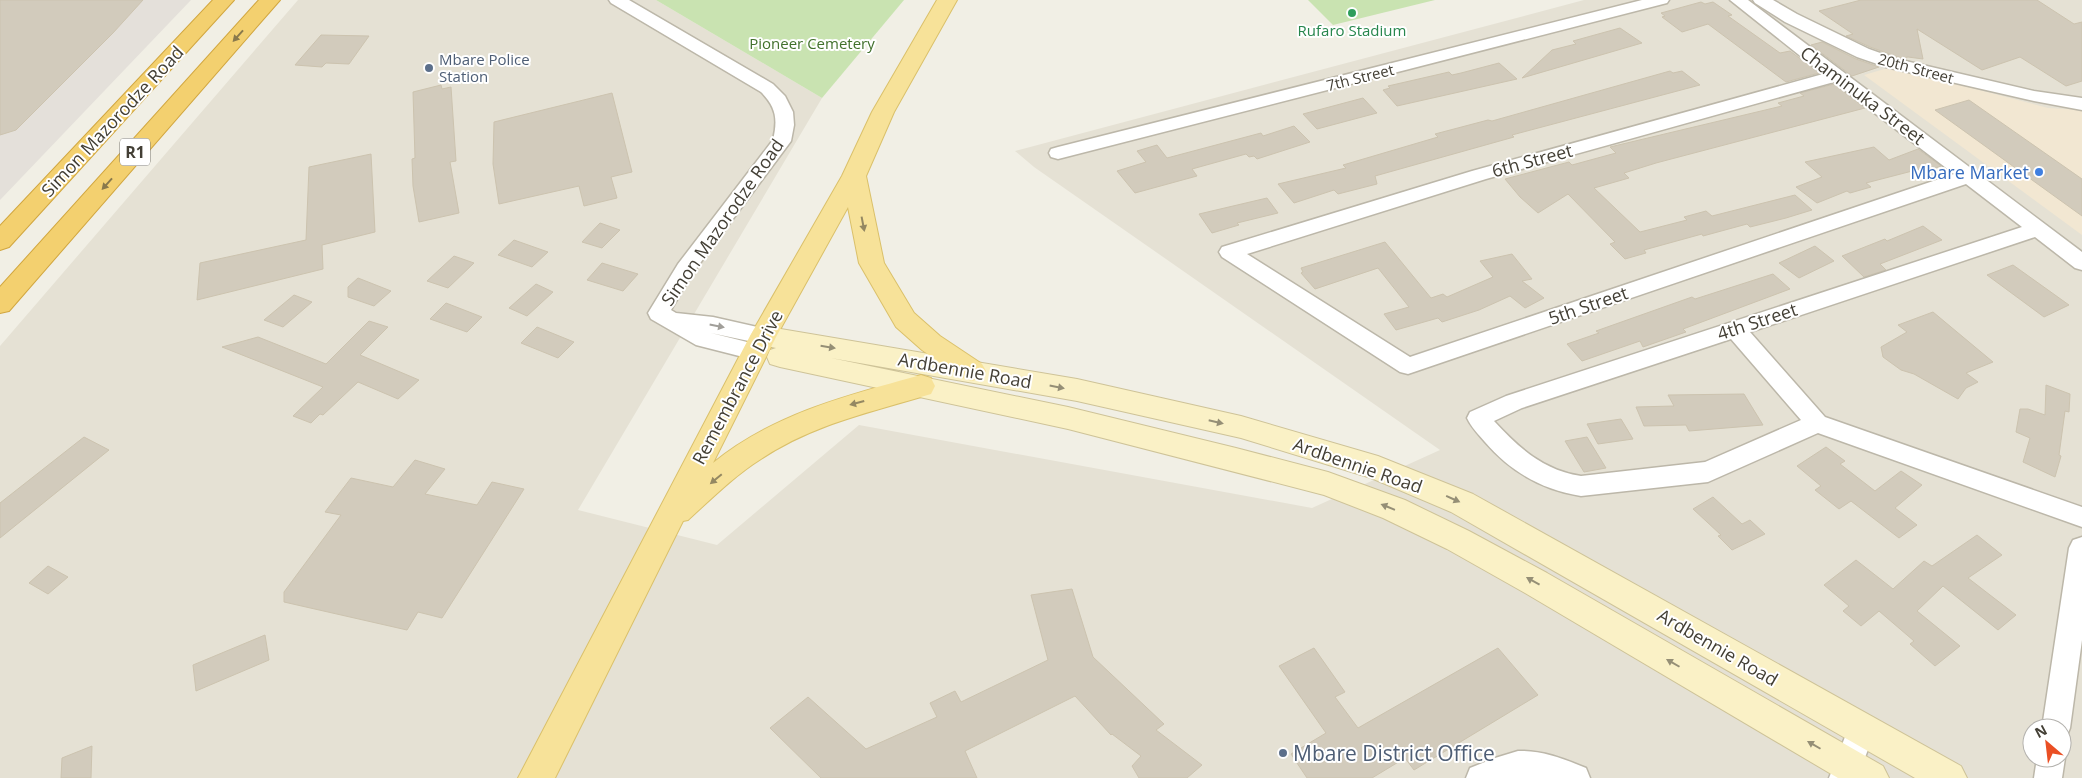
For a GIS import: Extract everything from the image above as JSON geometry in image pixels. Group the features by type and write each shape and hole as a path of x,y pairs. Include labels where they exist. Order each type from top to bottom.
{"highway":[{"name":"Simon Mazorodze Road","path":"0,241 224,0"},
{"name":"Simon Mazorodze Road","path":"0,304 270,0"}],"main road":[{"name":"Remembrance Drive","path":"536,778 759,344 854,176 883,112 947,0"},
{"path":"854,176 872,263 905,320 931,343 972,371"},
{"name":"Ardbennie Road","path":"759,344 972,371 1077,390 1241,427 1378,468 1462,503 1949,778"},
{"name":"Ardbennie Road","path":"759,344 921,386 1068,418 1328,484 1394,510 1458,540 1536,583 1854,773"},
{"path":"668,518 749,451 787,429 842,407 921,386"}],"street":[{"name":"Simon Mazorodze Road","path":"617,0 766,88 777,98 784,110 786,124 782,141 685,269 659,313 704,339 759,344"},
{"name":"7th Street","path":"1058,154 1661,0"},
{"name":"Chaminuka Street","path":"1738,0 2082,263"},
{"name":"20th Street","path":"1761,0 1791,18 1863,53 1892,63 2034,96 2082,104"},
{"name":"6th Street","path":"1229,252 1478,175 1838,76"},
{"name":"5th Street","path":"1229,252 1408,366 1969,176"},
{"name":"4th Street","path":"1817,423 1708,472 1581,486 1553,480 1514,457 1478,418 1514,402 2038,229"},
{"path":"1735,328 1817,423 2082,517"},
{"path":"2057,718 2082,548"},
{"path":"1854,773 1862,729"},
{"path":"1480,778 1505,767 1529,764 1552,769 1576,778"}],"shaded area":[{"path":"0,0 191,0 0,200"},
{"path":"298,0 656,0 822,98 578,510 717,545 859,425 1312,508 1440,450 1034,167 1015,151 1584,0 2082,0 2082,778 0,778 0,346"},
{"name":"Mbare Market","path":"1891,67 2048,108 2082,110 2082,235 1864,75"}],"green space":[{"name":"Pioneer Cemetery","path":"656,0 904,0 822,98"},
{"name":"Rufaro Stadium","path":"1308,0 1435,0 1333,25"}],"building":[{"path":"0,0 143,0 113,33 16,130 0,135"},
{"path":"1861,0 2037,0 2074,24 2082,22 2082,81 2066,86 2020,57 1982,70 1917,29 1923,59 1898,57 1846,36 1853,34 1819,11"},
{"path":"1701,2 1705,4 1713,2 1732,15 1728,16 1780,53 1790,51 1819,73 1786,82 1708,24 1682,32 1662,17 1665,16 1661,13"},
{"path":"1620,28 1642,43 1522,78 1552,50 1576,44 1573,41"},
{"path":"321,35 369,36 349,64 326,63 322,67 295,65"},
{"path":"1822,42 1856,59 1879,67 1852,76 1811,45"},
{"path":"1499,63 1517,79 1397,106 1383,90 1390,88 1388,86 1449,72 1452,75"},
{"path":"1670,71 1673,73 1682,71 1700,85 1512,135 1514,137 1375,176 1377,184 1338,194 1334,190 1294,203 1278,184 1346,168 1343,165 1438,137 1435,134 1488,120 1492,121"},
{"path":"1834,84 1865,108 1656,163 1624,173 1629,178 1594,188 1640,232 1687,220 1684,217 1706,211 1712,216 1795,195 1812,210 1786,218 1750,227 1747,224 1703,236 1702,234 1644,250 1646,253 1625,259 1610,244 1615,242 1568,194 1538,213 1520,197 1505,179 1569,162 1572,165 1616,153 1610,147 1782,106 1778,103 1804,96 1800,93"},
{"path":"441,85 442,89 451,87 456,161 450,162 459,213 419,222 413,186 412,159 415,158 413,92"},
{"path":"612,93 632,172 611,177 617,198 584,206 579,186 499,204 493,164 494,122"},
{"path":"1363,98 1377,113 1317,129 1303,114"},
{"path":"1969,100 2082,179 2082,216 1935,110"},
{"path":"1294,126 1310,142 1257,159 1246,154 1192,169 1197,176 1135,193 1117,171 1146,162 1137,151 1157,145 1167,158 1261,133 1263,136"},
{"path":"1874,147 1889,160 1918,149 1941,166 1925,172 1920,169 1866,183 1871,187 1850,193 1847,191 1817,203 1796,187 1822,177 1805,162"},
{"path":"371,154 375,232 322,245 323,269 197,300 200,263 306,240 309,167"},
{"path":"1267,198 1278,213 1237,223 1239,225 1212,233 1199,214"},
{"path":"600,223 620,230 602,248 582,242"},
{"path":"1923,226 1942,240 1880,264 1886,270 1864,277 1842,256 1885,239 1887,241"},
{"path":"514,240 548,252 532,267 498,255"},
{"path":"1385,242 1431,298 1443,294 1447,297 1493,277 1480,261 1512,254 1532,279 1522,281 1544,298 1525,308 1510,296 1479,310 1442,322 1438,318 1396,330 1384,314 1409,307 1378,268 1315,289 1301,273 1303,272 1301,268"},
{"path":"1815,246 1834,261 1799,278 1779,263"},
{"path":"454,256 474,263 448,288 427,281"},
{"path":"602,263 638,274 623,291 587,280"},
{"path":"2013,265 2069,305 2044,317 1987,275"},
{"path":"1773,274 1790,289 1683,329 1686,332 1643,347 1640,341 1582,361 1567,344 1599,333 1596,331 1692,297 1695,299"},
{"path":"358,278 391,291 374,306 348,297 348,287"},
{"path":"536,284 553,292 527,316 509,308"},
{"path":"294,295 312,302 283,327 264,320"},
{"path":"446,303 482,317 467,332 430,319"},
{"path":"1933,312 1993,362 1966,373 1978,382 1966,388 1958,399 1914,374 1901,370 1883,357 1881,347 1907,332 1898,325"},
{"path":"369,321 388,327 360,355 419,380 398,399 358,382 323,415 320,414 311,423 293,416 323,387 222,347 258,337 326,364"},
{"path":"537,327 574,342 558,358 521,343"},
{"path":"2046,385 2070,394 2069,412 2065,411 2059,455 2061,456 2055,477 2023,462 2030,438 2016,432 2020,409 2028,409 2045,415"},
{"path":"1744,394 1763,425 1689,431 1686,425 1644,426 1636,407 1674,406 1668,395"},
{"path":"1621,419 1633,439 1598,444 1587,424"},
{"path":"84,437 109,450 0,538 0,503"},
{"path":"1587,437 1606,468 1584,472 1565,441"},
{"path":"1826,447 1845,461 1840,464 1875,491 1901,471 1922,485 1895,508 1917,525 1899,538 1851,501 1839,509 1815,490 1821,486 1797,466"},
{"path":"415,460 445,469 425,494 477,505 492,482 524,489 442,618 418,612 407,630 284,602 284,592 341,515 325,512 351,478 393,487"},
{"path":"1713,497 1742,524 1750,520 1765,534 1732,550 1718,536 1721,535 1693,509"},
{"path":"1977,535 2002,555 1968,578 2016,615 1998,630 1943,586 1917,611 1960,646 1935,666 1910,644 1914,641 1879,611 1861,626 1843,611 1849,606 1824,585 1856,560 1893,589 1924,561 1932,566"},
{"path":"48,566 68,577 48,594 29,583"},
{"path":"1072,589 1093,657 1164,724 1156,730 1202,765 1187,778 1139,778 1132,766 1141,756 1111,735 1075,696 965,751 977,778 821,778 770,728 808,697 866,749 937,717 930,703 955,691 961,702 1048,660 1031,595"},
{"path":"265,635 269,660 196,691 193,665"},
{"path":"1314,648 1345,692 1335,697 1358,728 1498,648 1538,695 1414,770 1405,758 1372,778 1307,778 1291,754 1326,733 1279,666"},
{"path":"92,746 91,778 61,778 62,758"}],"place":[{"name":"Rufaro Stadium","path":"1352,13"},
{"name":"Mbare Police Station","path":"429,68"},
{"name":"Mbare Market","path":"2039,172"},
{"name":"Mbare District Office","path":"1283,753"}]}
